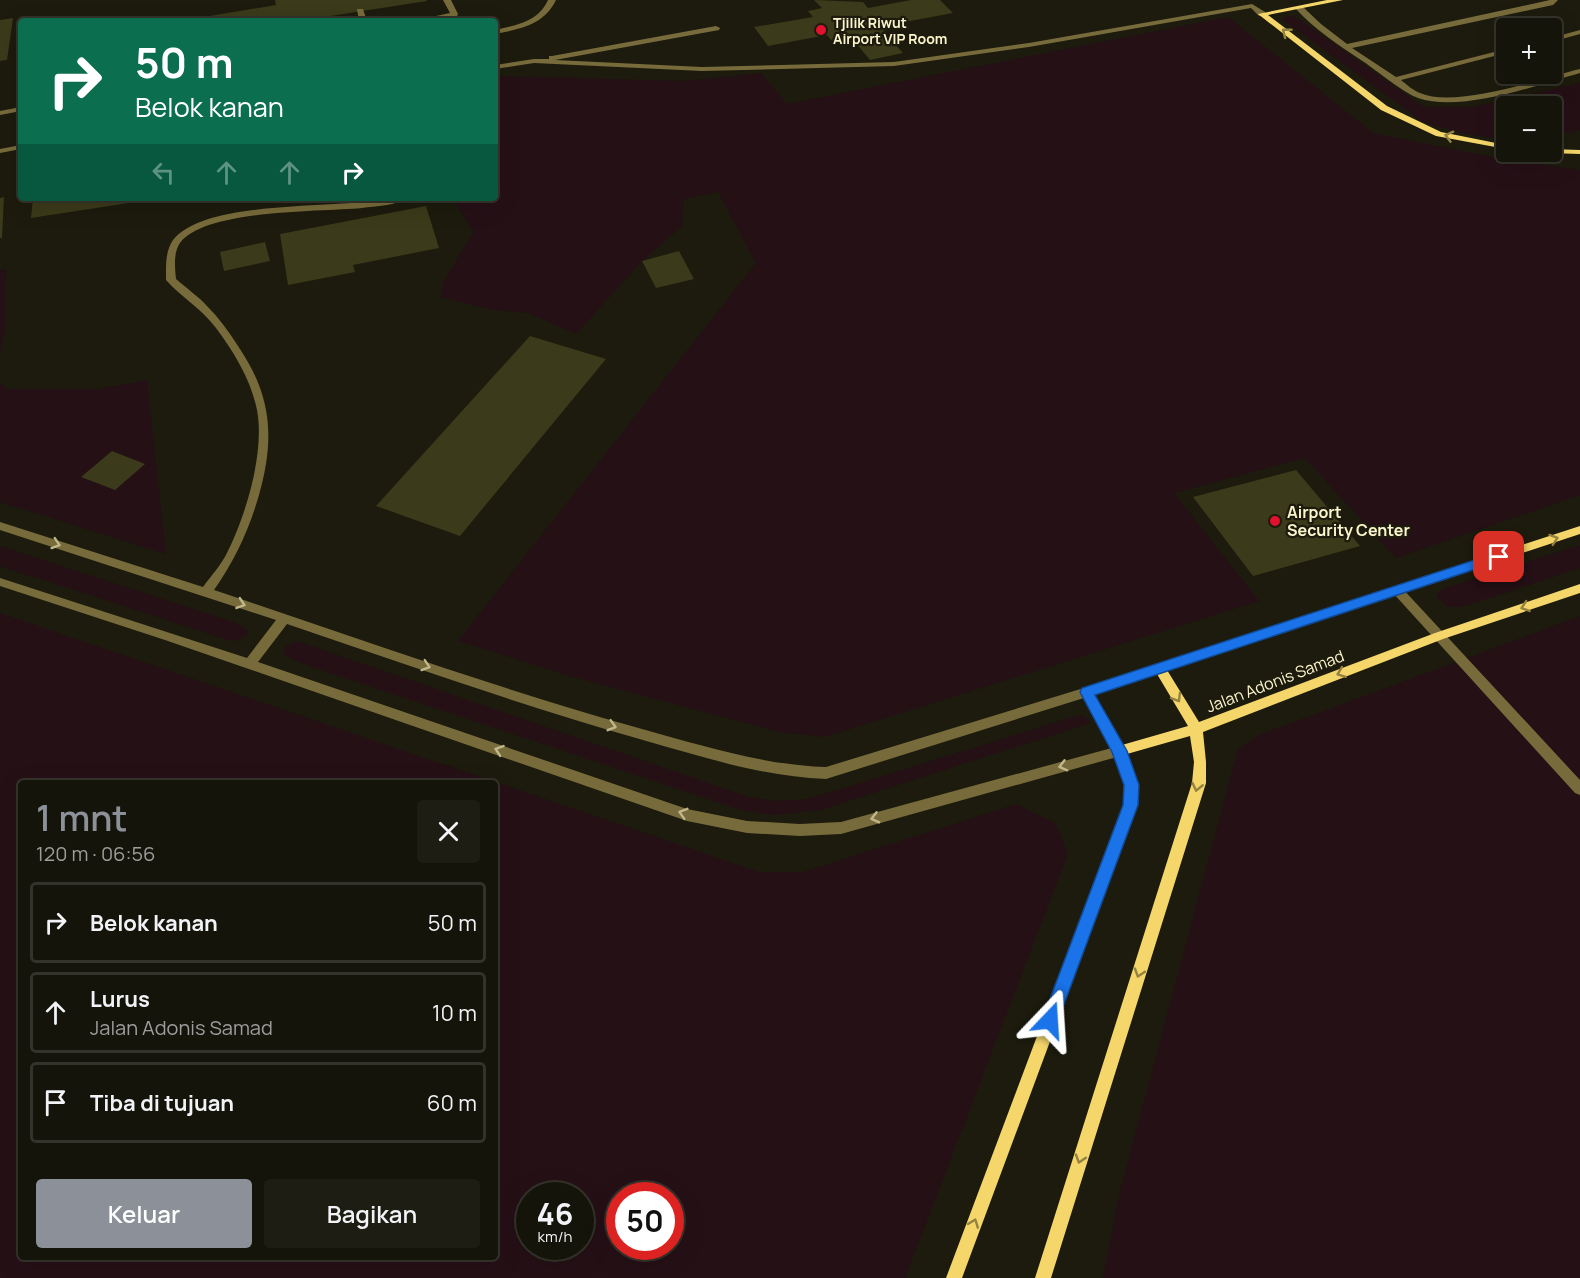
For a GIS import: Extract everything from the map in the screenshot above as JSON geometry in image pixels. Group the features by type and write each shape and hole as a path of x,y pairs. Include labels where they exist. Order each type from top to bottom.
{"main road":[{"path":"1262,14 1339,0"},
{"path":"1262,14 1384,108 1439,134 1496,145"},
{"path":"1562,151 1580,152"},
{"path":"954,1278 1131,805 1132,785 1119,751 1087,692 1580,530"},
{"name":"Jalan Adonis Samad","path":"1159,667 1196,729 1439,636 1580,588"},
{"path":"1042,1278 1199,783 1200,762 1196,729 1119,751"}],"lane":[{"path":"433,18 454,14 447,0"},
{"path":"498,31 527,25 547,12 552,0"},
{"path":"1245,0 1262,14"},
{"path":"1346,47 1553,3 1554,0"},
{"path":"534,61 702,69 874,66 1029,45 1252,6"},
{"path":"1299,8 1346,47 1419,96 1440,99 1488,94 1580,71"},
{"path":"360,11 362,18"},
{"path":"498,67 716,28"},
{"path":"1562,36 1580,32"},
{"path":"1394,80 1496,54"},
{"path":"0,113 18,110"},
{"path":"0,151 18,148"},
{"path":"206,592 233,553 245,524 262,455 264,426 257,392 235,350 210,314 171,280 172,250 180,238 196,227 221,218 279,211 347,207 384,201"},
{"path":"0,526 206,592 573,715 719,756 795,772 826,773 1087,692"},
{"path":"0,582 250,664 687,815 747,827 800,830 841,828 1119,751"},
{"path":"1397,590 1580,789"},
{"path":"250,664 284,619"}],"shaded area":[{"path":"1291,16 1299,19 1424,107 1472,107 1496,102 1496,138 1462,133 1423,122 1283,20 1284,17"},
{"path":"1228,17 1373,133 1496,158 1496,162 1524,162 1580,170 1580,495 1396,558 1305,458 1174,493 1259,601 825,737 779,732 573,677 458,641 756,263 718,192 684,199 682,226 642,261 576,334 528,313 493,310 440,297 444,281 473,232 455,201 498,201 498,76 684,81 761,73 787,104"},
{"path":"1580,83 1580,130 1562,134 1562,96 1522,96"},
{"path":"6,269 5,330 0,353 0,270"},
{"path":"147,380 166,554 0,502 0,383 6,389 98,389"},
{"path":"1580,545 1580,568 1463,607 1447,607 1436,595 1442,589"},
{"path":"0,546 237,623 248,630 248,635 236,641 228,640 0,566"},
{"path":"0,613 489,780 18,780 18,1260 498,1260 498,783 759,872 803,872 1016,804 1055,823 1068,854 905,1278 0,1278"},
{"path":"1580,616 1580,1278 1103,1278 1119,1195 1238,749 1259,735"},
{"path":"297,641 749,797 777,801 808,799 1076,716 1081,715 1087,718 1090,723 821,810 774,815 741,810 306,665 283,655 286,646"}],"building":[{"path":"275,0 427,1 317,18 198,18 276,5"},
{"name":"Tjilik Riwut Airport VIP Room","path":"814,0 863,2 868,8 911,0 940,0 953,13 883,26 887,30 883,31 903,53 870,60 850,36 831,40 827,35 768,46 754,27 813,17 808,11 822,8"},
{"path":"13,18 7,60 0,61 0,20"},
{"path":"4,197 2,238 0,238 0,198"},
{"path":"33,201 135,201 135,202 31,218"},
{"path":"426,206 439,248 353,265 355,272 288,285 280,234"},
{"path":"265,242 270,261 224,271 220,252"},
{"path":"679,251 694,279 656,288 642,261"},
{"path":"530,336 606,359 460,536 376,506"},
{"path":"112,451 145,464 115,490 81,477"},
{"name":"Airport Security Center","path":"1296,470 1360,546 1253,576 1193,497"}],"place":[{"name":"Tjilik Riwut Airport VIP Room","path":"821,30"},
{"name":"Airport Security Center","path":"1275,521"}],"route":[{"path":"1050,1020 1131,805 1132,785 1119,751 1087,692 1499,557"}]}
